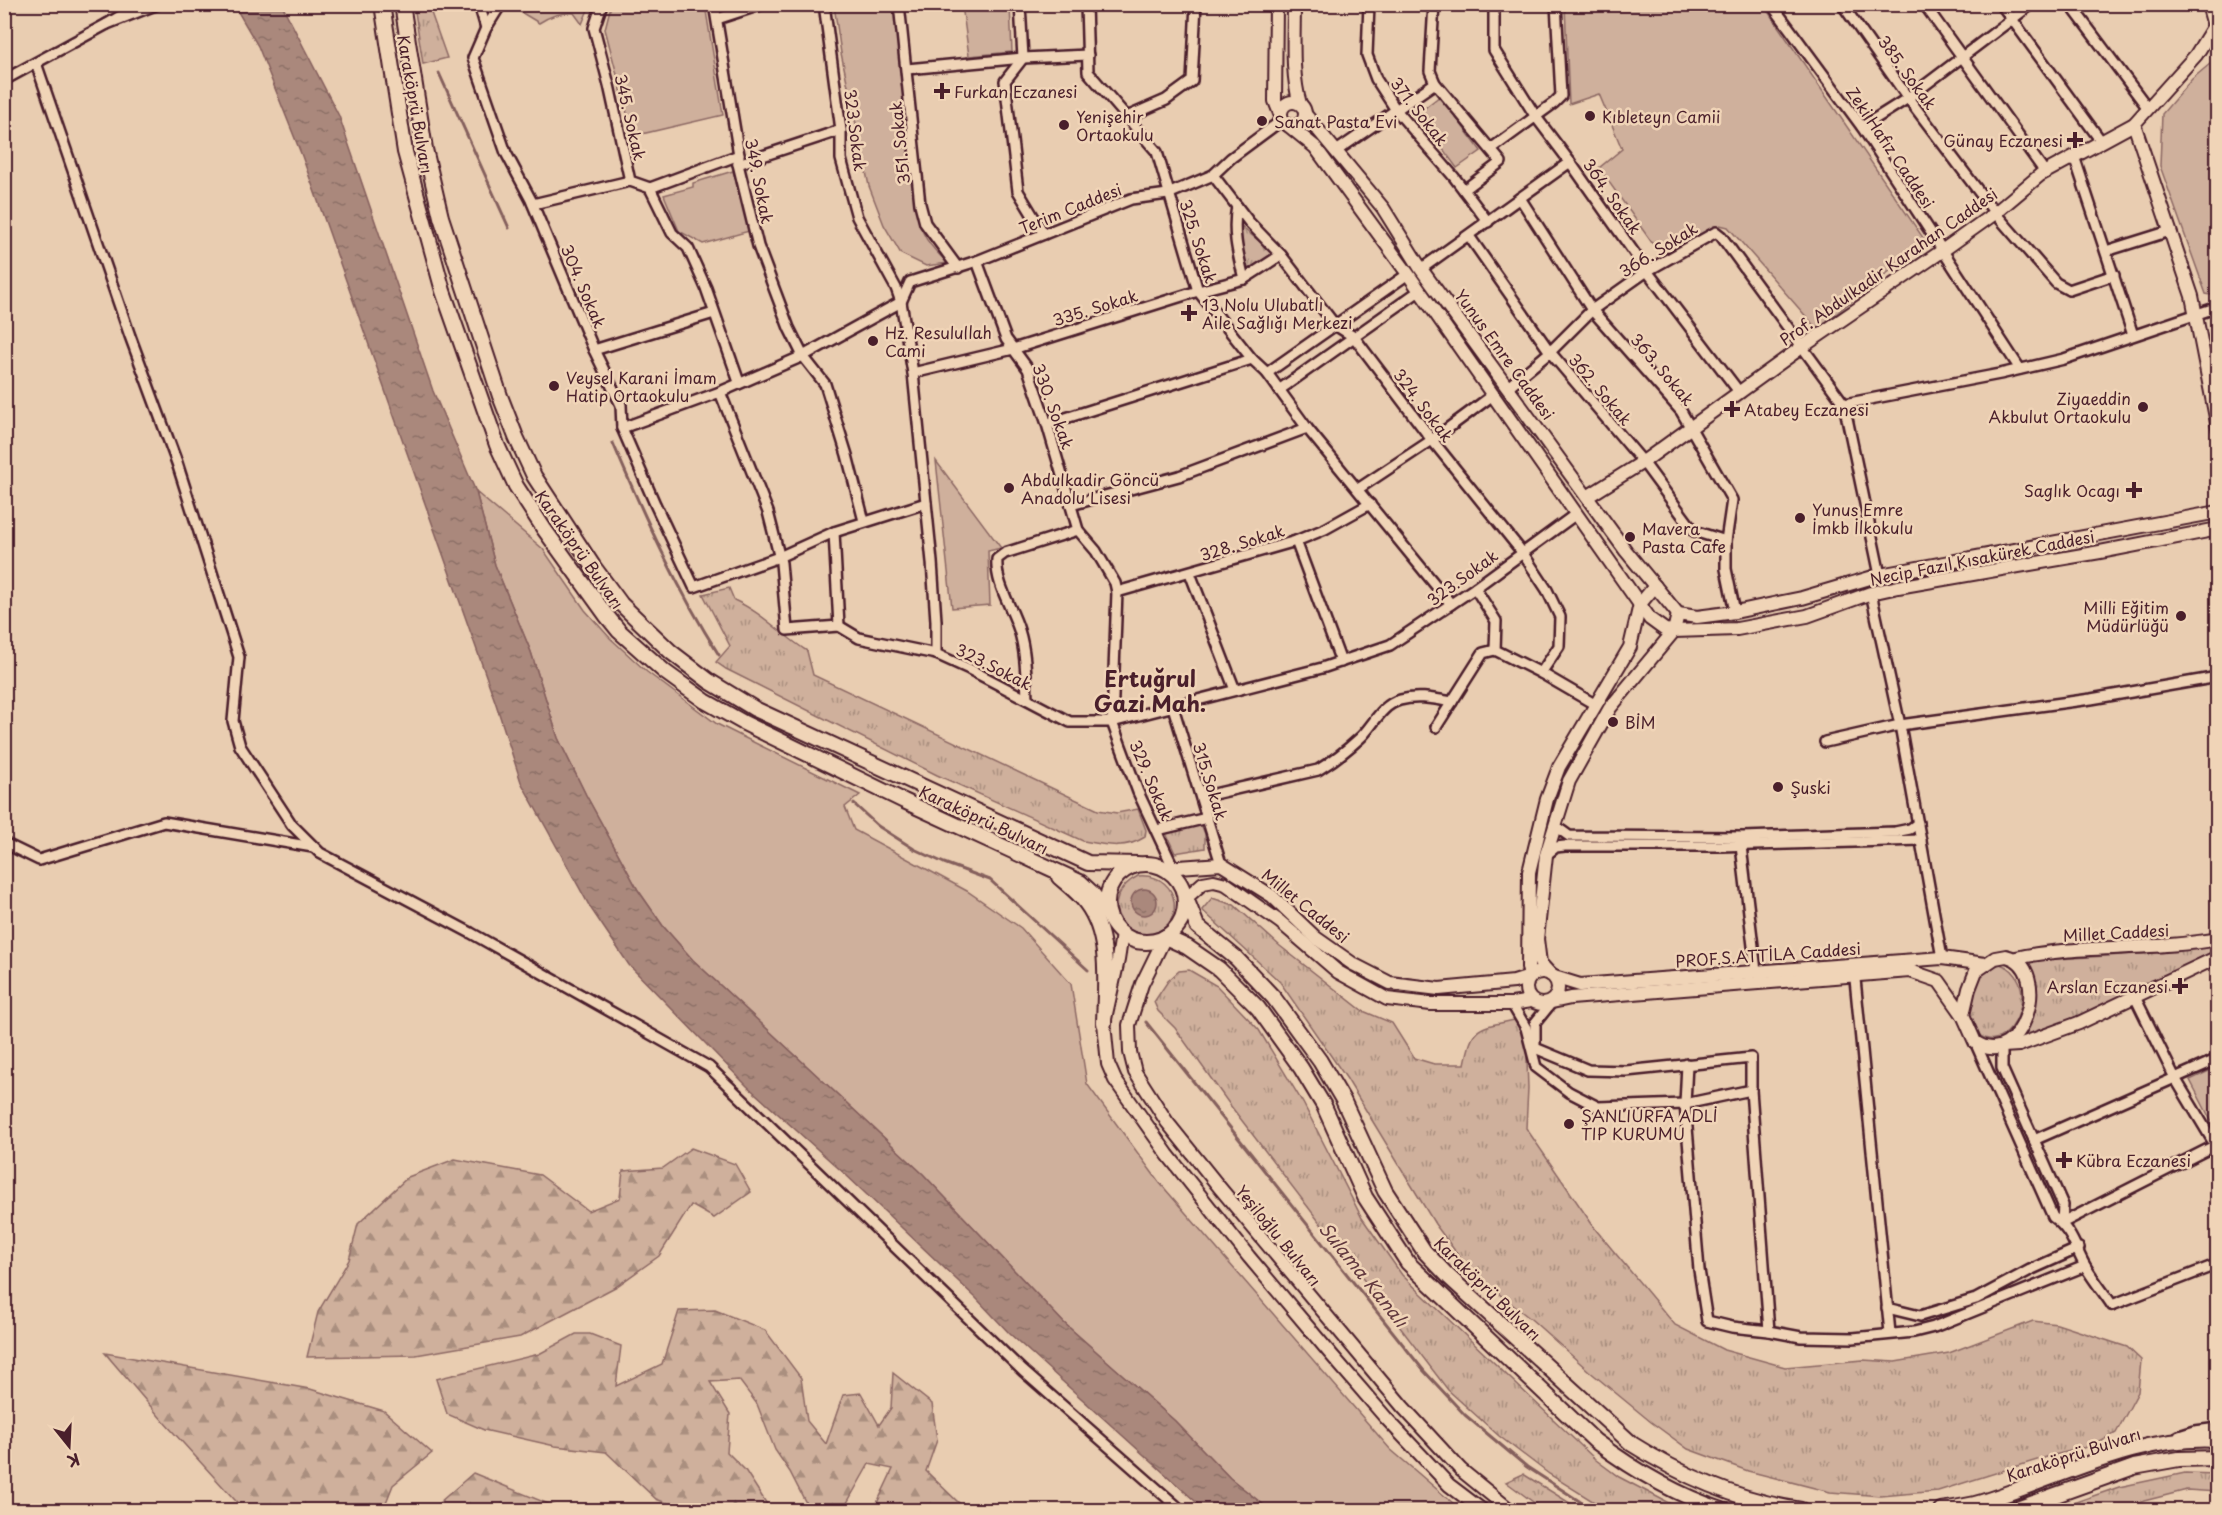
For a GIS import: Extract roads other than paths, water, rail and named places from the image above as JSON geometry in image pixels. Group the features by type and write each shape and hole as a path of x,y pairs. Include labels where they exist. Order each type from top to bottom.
{"highway":[{"name":"Karaköprü Bulvarı","path":"382,4 400,121 414,184 443,291 497,445 522,494 576,576 594,599 620,631 665,672 705,701 744,723 1080,882 1092,893 1109,916"},
{"name":"Karaköprü Bulvarı","path":"402,4 425,149 441,217 500,396 534,476 621,604 671,652 709,681 755,709 1088,864 1138,864"},
{"path":"1138,864 1157,864 1170,868 1182,886 1186,898 1182,921 1166,937 1143,942 1122,934 1114,926 1109,916 1107,903 1112,884 1125,869 1138,864"},
{"path":"1048,867 1086,903 1096,921 1105,963 1104,1023"},
{"name":"Karaköprü Bulvarı","path":"1186,898 1197,926 1236,958 1274,998 1320,1061 1343,1100 1385,1191 1424,1251 1449,1277 1632,1444 1665,1465 1743,1498 1801,1510"},
{"path":"1166,937 1187,947 1219,969 1258,1008 1301,1068 1324,1106 1365,1197 1408,1263 1595,1441 1624,1463 1659,1483 1697,1502 1722,1510"},
{"name":"Karaköprü Bulvarı","path":"1941,1510 1980,1503 2161,1442 2217,1440"},
{"name":"Karaköprü Bulvarı","path":"2014,1510 2134,1467 2179,1459 2217,1458"}],"main road":[{"path":"1276,4 1275,101 1283,121"},
{"name":"Yunus Emre Caddesi","path":"1294,4 1296,93 1303,109 1335,152 1383,208 1421,269 1626,551 1678,614"},
{"path":"2208,4 2216,25"},
{"name":"Prof. Abdulkadir Karahan Caddesi","path":"1587,497 1643,462 1802,347 1942,251 1995,213 2045,172 2134,124 2196,55 2216,25"},
{"path":"1288,103 1303,109 1300,125 1283,121 1282,108 1288,103"},
{"name":"Yunus Emre Caddesi","path":"1283,121 1315,147 1408,274 1650,619"},
{"path":"2134,124 2192,296 2217,428"},
{"path":"2204,514 2217,506"},
{"name":"Necip Fazıl Kısakürek Caddesi","path":"1678,614 1697,617 1736,612 1802,598 1880,575 2217,512"},
{"name":"Necip Fazıl Kısakürek Caddesi","path":"1650,619 1665,630 1737,629 1807,616 1871,593 1898,587 2217,529"},
{"path":"1530,977 1528,967 1529,872 1547,800 1559,767 1630,647 1640,604 1655,586"},
{"path":"1552,1002 1558,993 1557,982 1540,963 1537,939 1546,855 1569,781 1610,708 1674,631 1678,614"},
{"path":"1170,868 1221,864"},
{"name":"Millet Caddesi","path":"1221,864 1272,897 1317,938 1353,964 1390,983 1438,989 1514,982 1530,977"},
{"name":"Millet Caddesi","path":"1186,898 1203,883 1214,881 1226,884 1280,922 1338,972 1387,999 1431,1004 1512,1004 1531,1001"},
{"path":"1122,934 1104,1023 1108,1064 1115,1080 1168,1155 1249,1257 1386,1418 1449,1485 1482,1510"},
{"name":"Yeşiloğlu Bulvarı","path":"1166,937 1143,984 1129,1025 1131,1052 1136,1072 1167,1122 1402,1407 1461,1470 1510,1510"},
{"name":"Millet Caddesi","path":"2016,958 2043,952 2185,945 2217,939"},
{"path":"1963,1015 1976,971 1995,958 2006,956 2016,958 2024,967 2029,978 2031,994 2022,1029 2015,1038 2002,1046"},
{"path":"1552,976 1539,972 1530,977 1525,987 1531,1001 1541,1005 1571,998 1855,969 1910,971 1939,981 1963,1015 1975,1042 1991,1049 2019,1045 2038,1039 2135,997 2217,957"},
{"name":"PROF.S.ATTİLA Caddesi","path":"1552,976 1580,985 1756,971 1855,969 1942,958 1985,964"}],"street":[{"path":"4,80 140,4"},
{"path":"107,24 158,4"},
{"path":"480,4 486,28"},
{"name":"304. Sokak","path":"501,4 486,28 473,58 506,153 533,204 594,350 621,405 621,428 694,587 779,557"},
{"name":"345. Sokak","path":"602,4 594,28 630,181 650,188"},
{"name":"349. Sokak","path":"714,4 738,160 758,246 789,328 803,356 825,384 864,521"},
{"path":"717,20 763,4"},
{"name":"323.Sokak","path":"824,4 841,130 841,159 857,217 896,288 901,302 913,373 926,502 936,609 936,654 1070,722 1112,722 1341,662 1390,645 1475,588 1576,514"},
{"name":"351. Sokak","path":"899,4 919,194 925,223 958,268"},
{"path":"1020,4 1023,58 1005,81 1009,124 1018,191 1044,234"},
{"name":"325. Sokak","path":"1086,4 1088,72 1157,152 1198,291 1252,358 1267,373 1307,428 1451,604"},
{"path":"1127,117 1166,100 1192,81 1196,4"},
{"name":"371. Sokak","path":"1369,4 1367,56 1376,79 1396,110 1464,189 1488,222"},
{"path":"1434,4 1430,71 1435,83 1501,162 1464,189"},
{"name":"364. Sokak","path":"1494,4 1494,50 1536,117 1647,272 1740,393"},
{"path":"1491,149 1561,96 1556,4"},
{"name":"385. Sokak","path":"1842,4 1908,98 1995,213 2056,283 2070,290 2114,275"},
{"path":"1924,4 2045,172"},
{"path":"2001,4 2101,141"},
{"path":"1862,127 1908,98 2032,4"},
{"path":"2070,4 2147,107"},
{"name":"Zeki Hafız Caddesi","path":"1777,6 1862,127 2020,369"},
{"path":"907,69 1023,58 1088,55"},
{"path":"36,63 130,336 177,463 239,657 233,721 240,746 292,825 320,853 471,933 709,1067 1023,1371 1181,1510"},
{"path":"1335,152 1435,83"},
{"name":"Terim Caddesi","path":"901,302 910,282 977,261 1131,199 1168,194 1213,175 1231,158 1283,121"},
{"path":"739,382 688,248 672,233 650,188 841,130"},
{"path":"2074,156 2133,335"},
{"path":"1421,269 1570,162"},
{"name":"324. Sokak","path":"1213,175 1281,255 1335,325 1354,337 1431,440 1522,552 1547,590 1560,616 1559,646 1541,673"},
{"path":"533,204 630,181"},
{"name":"363. Sokak","path":"1520,198 1592,310 1681,411 1732,500 1726,541 1726,568 1736,612"},
{"path":"1237,206 1234,221 1235,242 1244,279"},
{"path":"2106,251 2170,231"},
{"name":"366. Sokak","path":"1508,387 1550,352 1592,310 1647,272 1716,232 1722,236 1802,347"},
{"name":"362. Sokak","path":"1469,236 1550,352 1643,462 1694,531 1726,541"},
{"name":"335. Sokak","path":"913,373 1013,349 1198,291 1244,279 1281,255"},
{"name":"330. Sokak","path":"977,261 1006,339 1028,369 1047,424 1078,530 1101,558 1115,583 1117,592"},
{"path":"1267,373 1408,274"},
{"path":"1279,390 1419,291"},
{"path":"621,428 720,393 739,382 803,356 901,302"},
{"path":"1844,404 2064,358 2217,307"},
{"path":"594,350 714,313"},
{"path":"1802,347 1844,404 1880,575"},
{"path":"1047,424 1252,358"},
{"path":"720,393 768,512 779,557 787,630 839,626 859,638 936,654"},
{"path":"1358,489 1493,396"},
{"path":"1071,505 1179,476 1307,428"},
{"path":"779,557 834,532 926,502"},
{"name":"328. Sokak","path":"1117,592 1296,541 1325,529 1370,504"},
{"path":"1027,699 1020,631 1001,586 996,565 997,559 1005,553 1078,530"},
{"path":"834,532 839,626"},
{"path":"1296,541 1341,662"},
{"path":"1190,573 1235,690"},
{"path":"1475,588 1496,621 1495,650"},
{"name":"329. Sokak","path":"1117,592 1112,722 1138,792 1157,830 1170,868"},
{"path":"1871,593 1900,725 1942,958"},
{"path":"1436,727 1482,653 1495,650 1596,705"},
{"path":"1825,742 1900,725 2091,699 2217,677"},
{"path":"1201,797 1318,770 1333,761 1361,737 1388,706 1399,700 1413,698 1452,702"},
{"name":"315.Sokak","path":"1173,707 1221,864"},
{"path":"1157,830 1207,818"},
{"path":"4,843 39,860 164,822 313,847"},
{"path":"1555,826 1569,836 1743,837 1895,832 1910,829 1918,823"},
{"path":"1546,855 1556,847 1565,846 1741,846 1921,840"},
{"path":"1741,846 1756,971"},
{"path":"1855,969 1890,1333"},
{"path":"2062,1223 2217,1146 2175,1078 2135,997"},
{"path":"1552,1002 1535,1023 1535,1048 1588,1070 1626,1071 1751,1058 1751,1090 1769,1331"},
{"path":"1512,1004 1526,1028 1536,1067 1569,1092 1598,1107 1685,1104 1751,1090"},
{"path":"1975,1042 2053,1217 2062,1223 2079,1248 2085,1266 2112,1305 2217,1264"},
{"path":"2002,1046 2002,1068 2063,1205 2062,1223"},
{"path":"2034,1140 2217,1059"},
{"path":"1688,1064 1685,1104 1699,1270 1707,1321 1732,1328 1769,1331 1795,1337 1853,1338 1914,1332 1934,1327 2085,1266"},
{"path":"1887,1308 1920,1316 1976,1299 2030,1270 2079,1248"},
{"path":"2161,1442 2195,1431 2217,1428"}],"water":[{"path":"234,5 282,5 339,116 433,391 476,492 495,565 531,652 558,738 638,890 663,926 693,960 923,1174 1064,1323 1175,1421 1230,1478 1270,1510 1202,1510 1195,1501 1010,1334 976,1298 846,1175 747,1086 629,965 590,907 521,782 496,704 302,156 258,46"},
{"path":"1144,889 1153,893 1157,902 1153,911 1144,915 1135,911 1131,902 1135,893"}],"waterway":[{"path":"439,73 509,228"},
{"path":"613,443 662,551 719,655"},
{"path":"854,804 878,826 914,849 990,880 1088,970"},
{"name":"Sulama Kanalı","path":"1146,1022 1424,1371 1465,1415 1527,1467 1593,1510"}],"place":[{"name":"Furkan Eczanesi","path":"942,91"},
{"name":"Kıbleteyn Camii","path":"1590,116"},
{"name":"Sanat Pasta Evi","path":"1262,121"},
{"name":"Yenişehir Ortaokulu","path":"1064,125"},
{"name":"Günay Eczanesi","path":"2075,140"},
{"name":"13 Nolu Ulubatlı Aile Sağlığı Merkezi","path":"1189,313"},
{"name":"Hz. Resulullah Cami","path":"873,341"},
{"name":"Veysel Karani İmam Hatip Ortaokulu","path":"554,386"},
{"name":"Ziyaeddin Akbulut Ortaokulu","path":"2143,407"},
{"name":"Atabey Eczanesi","path":"1732,409"},
{"name":"Abdulkadir Göncü Anadolu Lisesi","path":"1009,488"},
{"name":"Saglık Ocagı","path":"2134,490"},
{"name":"Yunus Emre İmkb İlkokulu","path":"1800,518"},
{"name":"Mavera Pasta Cafe","path":"1630,537"},
{"name":"Milli Eğitim Müdürlüğü","path":"2181,616"},
{"name":"BİM","path":"1613,722"},
{"name":"Şuski","path":"1778,787"},
{"name":"Arslan Eczanesi","path":"2180,986"},
{"name":"ŞANLIURFA ADLİ TIP KURUMU","path":"1569,1124"},
{"name":"Kübra Eczanesi","path":"2064,1160"}],"district":[{"name":"Ertuğrul Gazi Mah.","path":"1150,690"}]}
